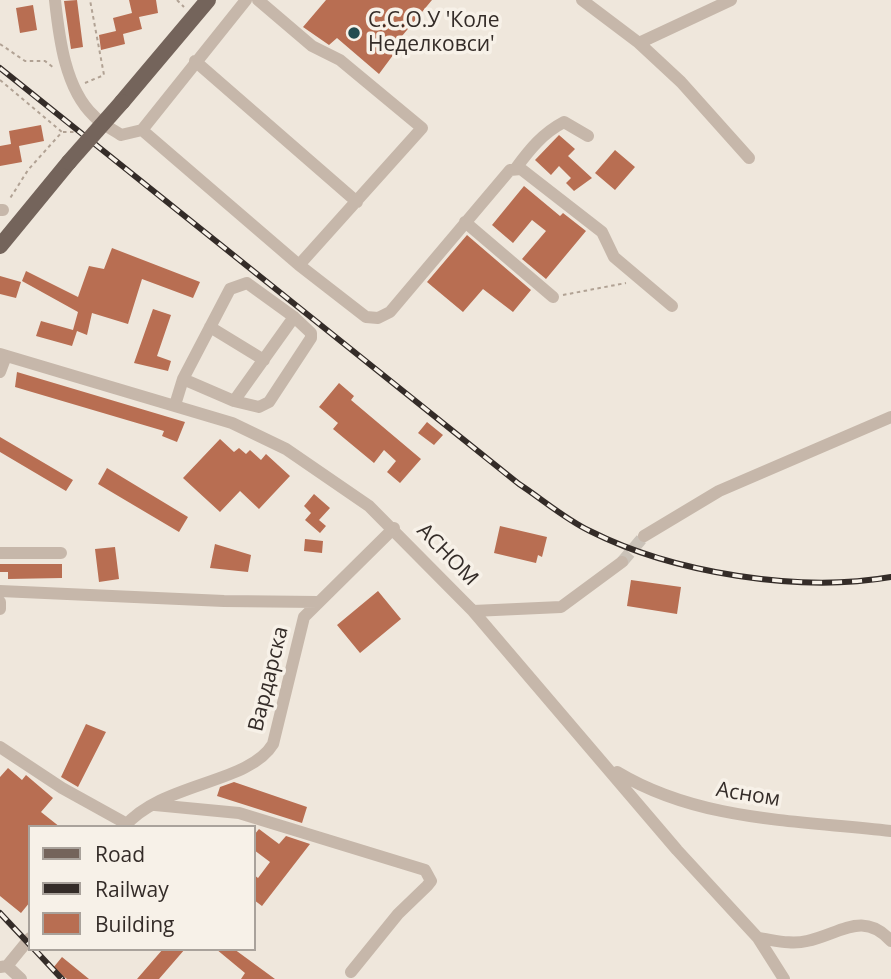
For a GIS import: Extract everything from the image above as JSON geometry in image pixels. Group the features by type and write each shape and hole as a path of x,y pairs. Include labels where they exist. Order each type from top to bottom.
{"main road":[{"path":"0,246 208,0"}],"street":[{"path":"55,0 61,58 93,116 121,135 142,130 246,0"},
{"path":"582,0 639,43 681,82 749,158"},
{"path":"639,43 731,0"},
{"path":"267,3 312,46 340,61 422,128 299,265"},
{"path":"195,61 358,202"},
{"path":"516,168 532,146 551,128 564,122 588,136"},
{"path":"142,130 299,265 366,317 378,318 390,312 510,170 516,168 521,169 602,232 614,257 672,306"},
{"path":"465,222 553,297"},
{"path":"175,405 183,379 230,289 247,283 308,329 311,338 269,402 259,407 234,401 183,379"},
{"path":"234,401 294,317"},
{"path":"210,327 264,360"},
{"path":"0,372 2,356"},
{"name":"АСНОМ","path":"2,356 232,423 286,449 369,506 394,528 473,611 677,850 758,938 784,979"},
{"path":"644,536 719,491 891,416"},
{"name":"Вардарска","path":"125,825 149,804 250,766 266,755 273,744 298,631 304,617 394,528"},
{"path":"0,553 61,553"},
{"path":"473,611 561,607 622,562"},
{"path":"0,591 225,601 318,602"},
{"path":"0,602 0,609"},
{"path":"0,747 125,825"},
{"name":"Асном","path":"608,766 651,791 712,810 740,816 891,831"},
{"path":"149,804 239,813 425,870 430,881 427,886 398,914 351,972"},
{"path":"758,938 797,943 867,924 879,928 891,941"},
{"path":"21,979 3,966 28,940"}],"path":[{"path":"76,86 104,75 90,0"},
{"path":"0,44 25,61 45,61 55,69"},
{"path":"0,80 62,132 80,132"},
{"path":"2,210 28,170 62,132"},
{"path":"553,297 640,280"}],"building":[{"path":"77,0 83,47 71,49 64,1"},
{"path":"129,0 156,0 158,13 139,17 142,29 123,34 125,44 101,50 99,35 116,31 113,18 132,13"},
{"name":"С.С.О.У 'Коле Неделковси'","path":"326,0 432,0 402,36 405,39 379,74 337,38 329,45 303,27"},
{"path":"33,5 37,30 20,33 16,8"},
{"path":"41,125 44,141 19,146 22,162 0,166 0,146 11,144 9,131"},
{"path":"559,135 575,149 568,156 592,178 574,191 566,183 571,178 559,166 551,175 535,160"},
{"path":"615,150 635,167 615,190 595,173"},
{"path":"524,186 560,216 563,213 586,231 546,279 522,259 546,231 532,220 513,243 492,225"},
{"path":"467,235 531,290 513,312 483,289 463,312 427,282"},
{"path":"112,248 200,282 193,298 142,279 128,324 92,313 87,335 77,331 72,346 36,336 41,321 73,330 78,312 22,281 26,271 78,297 89,266 104,269"},
{"path":"0,276 21,282 16,298 0,294"},
{"path":"153,309 171,315 157,356 171,361 168,371 134,363"},
{"path":"17,372 185,422 177,442 162,436 164,431 15,387"},
{"path":"339,383 354,396 351,400 421,459 400,483 387,472 396,461 384,450 374,463 333,429 338,423 319,407"},
{"path":"427,422 443,435 434,445 418,433"},
{"path":"0,437 73,480 66,491 0,452"},
{"path":"220,439 234,452 239,448 246,454 250,450 261,460 266,454 290,476 259,509 240,491 220,512 183,478"},
{"path":"107,468 188,517 179,532 98,484"},
{"path":"314,494 330,508 319,520 326,526 320,533 305,520 311,513 304,506"},
{"path":"500,526 547,537 542,557 538,555 536,563 494,553"},
{"path":"305,539 323,541 322,553 304,551"},
{"path":"215,544 251,555 248,572 210,568"},
{"path":"115,547 119,579 99,582 95,549"},
{"path":"0,564 62,564 62,578 8,579 8,572 0,572"},
{"path":"631,580 681,587 677,614 627,606"},
{"path":"378,591 401,619 360,653 337,625"},
{"path":"86,724 106,732 78,787 61,777"},
{"path":"8,768 22,780 26,775 53,798 41,812 57,825 28,825 28,904 21,913 0,896 0,777"},
{"path":"234,782 307,807 302,823 217,796 220,787"},
{"path":"259,829 279,844 286,836 310,844 262,906 256,902 256,876 258,878 270,862 256,852 256,833"},
{"path":"161,951 183,951 159,979 137,979"},
{"path":"218,951 237,951 275,979 241,979 245,973"},
{"path":"62,957 89,979 67,979 53,968"}],"tunnel":[{"path":"622,562 644,536"}],"railway":[{"path":"0,68 519,484 581,526 623,546 659,558 737,576 817,582 891,577"},
{"path":"0,913 28,943"},
{"path":"36,951 62,979"}],"place":[{"name":"С.С.О.У 'Коле Неделковси'","path":"354,33"}]}
